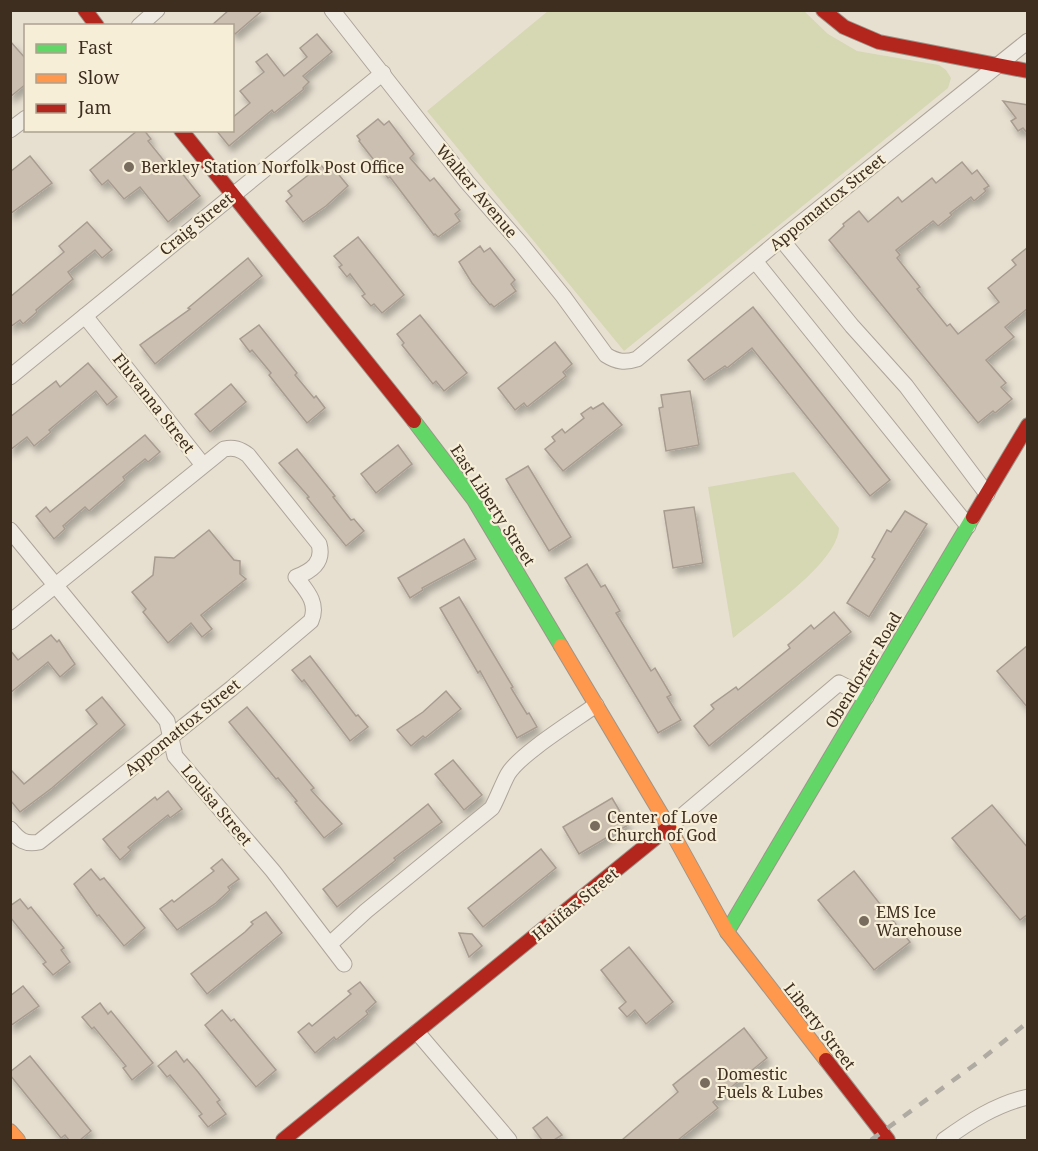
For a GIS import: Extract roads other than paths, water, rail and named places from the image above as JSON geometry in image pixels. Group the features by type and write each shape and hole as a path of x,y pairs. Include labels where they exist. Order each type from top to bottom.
{"street":[{"path":"85,10 96,24"},
{"path":"141,24 157,10"},
{"name":"Walker Avenue","path":"332,10 467,183 563,296 606,355 614,360 628,362"},
{"path":"823,10 844,27 879,42 1028,71"},
{"name":"Appomattox Street","path":"628,362 637,359 781,239 1028,40"},
{"name":"Craig Street","path":"10,377 383,73"},
{"path":"10,130 24,120"},
{"name":"East Liberty Street","path":"183,132 447,462 474,500 669,827 727,932"},
{"path":"781,239 852,326 906,386 987,494"},
{"path":"755,261 968,526"},
{"name":"Fluvanna Street","path":"85,316 203,465 224,449 233,448 248,455 319,544 321,553 316,566 296,577"},
{"name":"Obendorfer Road","path":"727,932 1028,425"},
{"path":"10,622 203,465"},
{"name":"Louisa Street","path":"10,530 167,722 175,756 266,863 344,964"},
{"name":"Appomattox Street","path":"10,829 24,842 39,842 311,621 314,607 312,598 296,577"},
{"name":"Halifax Street","path":"283,1140 669,827 839,682 866,697"},
{"path":"330,944 366,911 492,808 508,774 519,760 596,705"},
{"name":"Liberty Street","path":"727,932 888,1140"},
{"path":"417,1032 510,1140"},
{"path":"944,1140 977,1117 1004,1104 1028,1097"},
{"path":"10,1131 18,1140"}],"railway":[{"path":"871,1140 977,1063 1028,1022"}],"place":[{"name":"Berkley Station Norfolk Post Office","path":"129,167"},
{"name":"Center of Love Church of God","path":"595,826"},
{"name":"EMS Ice Warehouse","path":"864,921"},
{"name":"Domestic Fuels & Lubes","path":"705,1083"}]}
